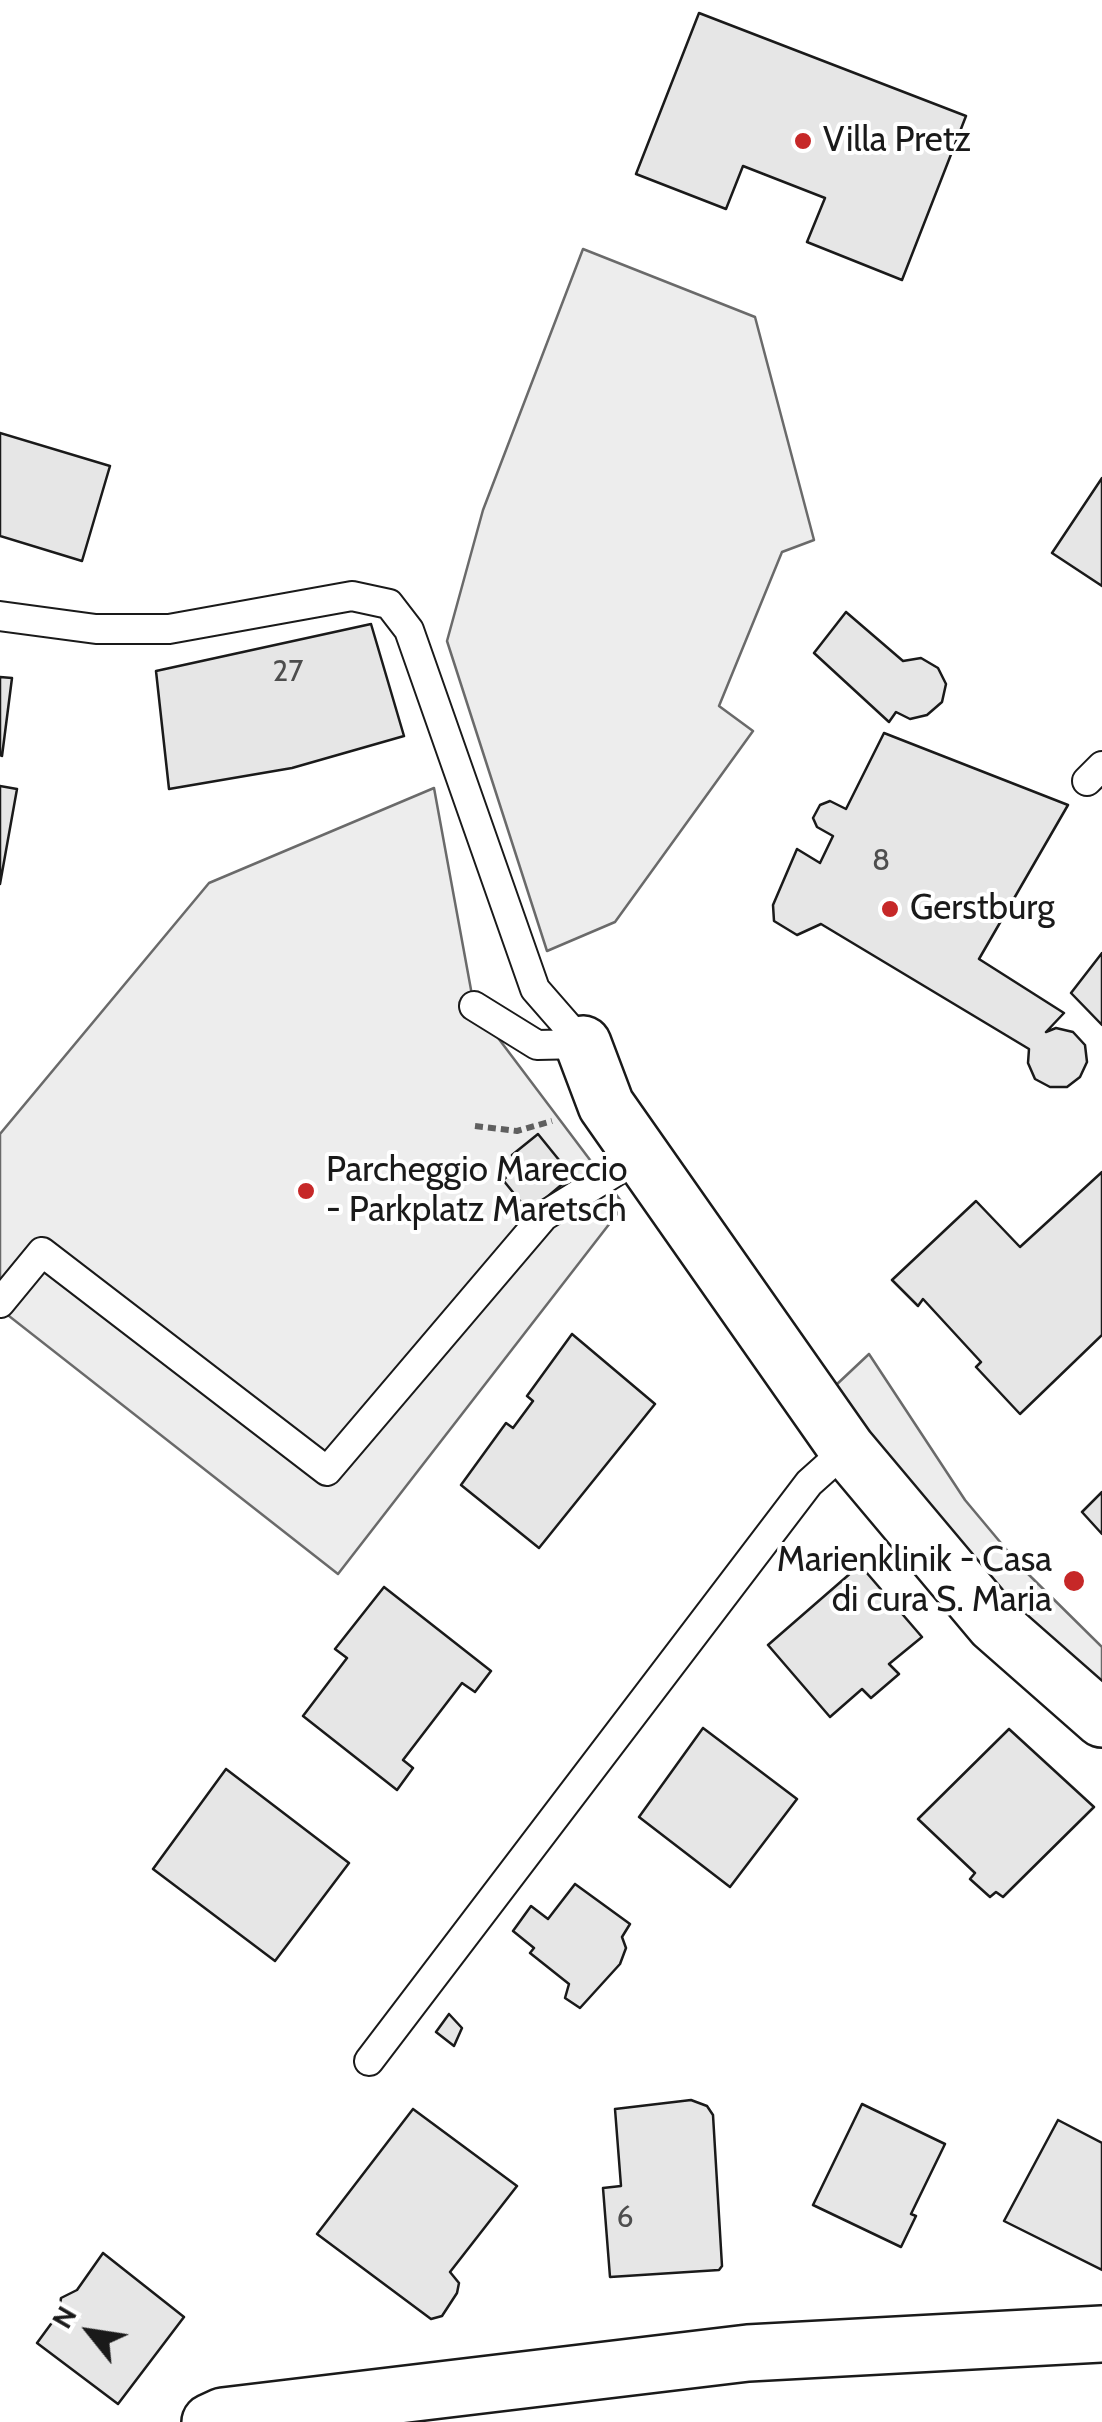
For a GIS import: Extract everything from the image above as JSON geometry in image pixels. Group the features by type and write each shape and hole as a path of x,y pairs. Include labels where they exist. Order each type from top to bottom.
{"street":[{"path":"583,1044 606,1105 644,1154 847,1450 994,1624 1102,1719"},
{"path":"210,2422 223,2416 748,2353 1102,2334"}],"lane":[{"path":"0,616 96,629 169,629 352,596 389,604 410,630 535,990 583,1044"},
{"path":"474,1006 537,1045 583,1044"},
{"path":"0,1303 42,1252 327,1471 544,1216 644,1154"},
{"path":"368,2060 809,1483 847,1450"}],"path":[{"path":"475,1126 517,1132 606,1105"}],"shaded area":[{"path":"583,249 755,317 814,540 782,552 719,706 753,731 615,922 547,951 447,641 483,510"},
{"name":"Parcheggio Mareccio - Parkplatz Maretsch","path":"434,788 474,1006 624,1205 338,1574 0,1309 0,1134 209,883"},
{"path":"869,1354 965,1500 1021,1567 1102,1647 1102,1703 932,1522 835,1386"}],"building":[{"name":"Villa Pretz","path":"699,13 966,116 902,280 807,242 825,198 743,166 726,209 636,174"},
{"path":"0,433 110,466 82,561 0,536"},
{"path":"1102,478 1102,586 1052,553"},
{"path":"846,612 903,661 921,658 938,668 946,684 942,702 927,715 910,719 896,712 889,722 814,653"},
{"path":"371,624 404,736 292,768 169,789 156,671"},
{"path":"0,677 12,678 2,756 0,755"},
{"name":"Gerstburg","path":"884,733 1068,805 979,959 1064,1013 1046,1032 1056,1028 1073,1032 1085,1045 1087,1062 1080,1077 1067,1087 1050,1087 1035,1079 1028,1063 1029,1049 821,924 797,935 774,921 773,905 797,849 820,863 833,836 817,827 813,818 820,805 830,801 846,809"},
{"path":"0,786 17,789 0,884"},
{"path":"1102,953 1102,1025 1071,993"},
{"path":"538,1134 572,1176 529,1212 503,1180 520,1166 512,1155"},
{"path":"1102,1172 1102,1335 1020,1414 976,1367 981,1362 923,1299 918,1306 892,1280 976,1201 1020,1247"},
{"path":"572,1334 655,1404 539,1548 461,1485 506,1423 513,1428 533,1401 527,1396"},
{"path":"1102,1492 1102,1534 1082,1512"},
{"path":"860,1565 922,1637 889,1664 899,1674 871,1698 862,1689 830,1717 768,1645"},
{"path":"384,1587 491,1671 475,1692 462,1683 403,1760 413,1768 397,1790 303,1716 347,1658 335,1649"},
{"path":"703,1728 797,1799 730,1887 639,1817"},
{"path":"1009,1729 1094,1807 1003,1897 996,1892 990,1897 970,1879 975,1873 918,1819"},
{"path":"226,1769 349,1863 275,1961 153,1869"},
{"path":"575,1884 630,1924 622,1937 626,1948 620,1964 580,2008 565,1998 569,1984 530,1953 534,1948 513,1931 531,1906 548,1919"},
{"path":"449,2014 462,2028 454,2046 436,2032"},
{"path":"691,2100 707,2106 713,2115 722,2266 719,2270 610,2277 603,2188 621,2186 615,2109"},
{"path":"862,2104 945,2144 911,2214 916,2216 901,2247 813,2205"},
{"path":"413,2109 517,2186 450,2272 459,2283 457,2293 442,2316 431,2319 317,2234"},
{"path":"1058,2120 1102,2143 1102,2270 1004,2221"},
{"path":"103,2253 184,2317 118,2404 37,2343 59,2313 61,2298 77,2290"}],"place":[{"name":"Villa Pretz","path":"803,141"},
{"name":"Gerstburg","path":"890,909"},
{"name":"Parcheggio Mareccio - Parkplatz Maretsch","path":"306,1191"},
{"name":"Marienklinik - Casa di cura S. Maria","path":"1074,1581"}]}
